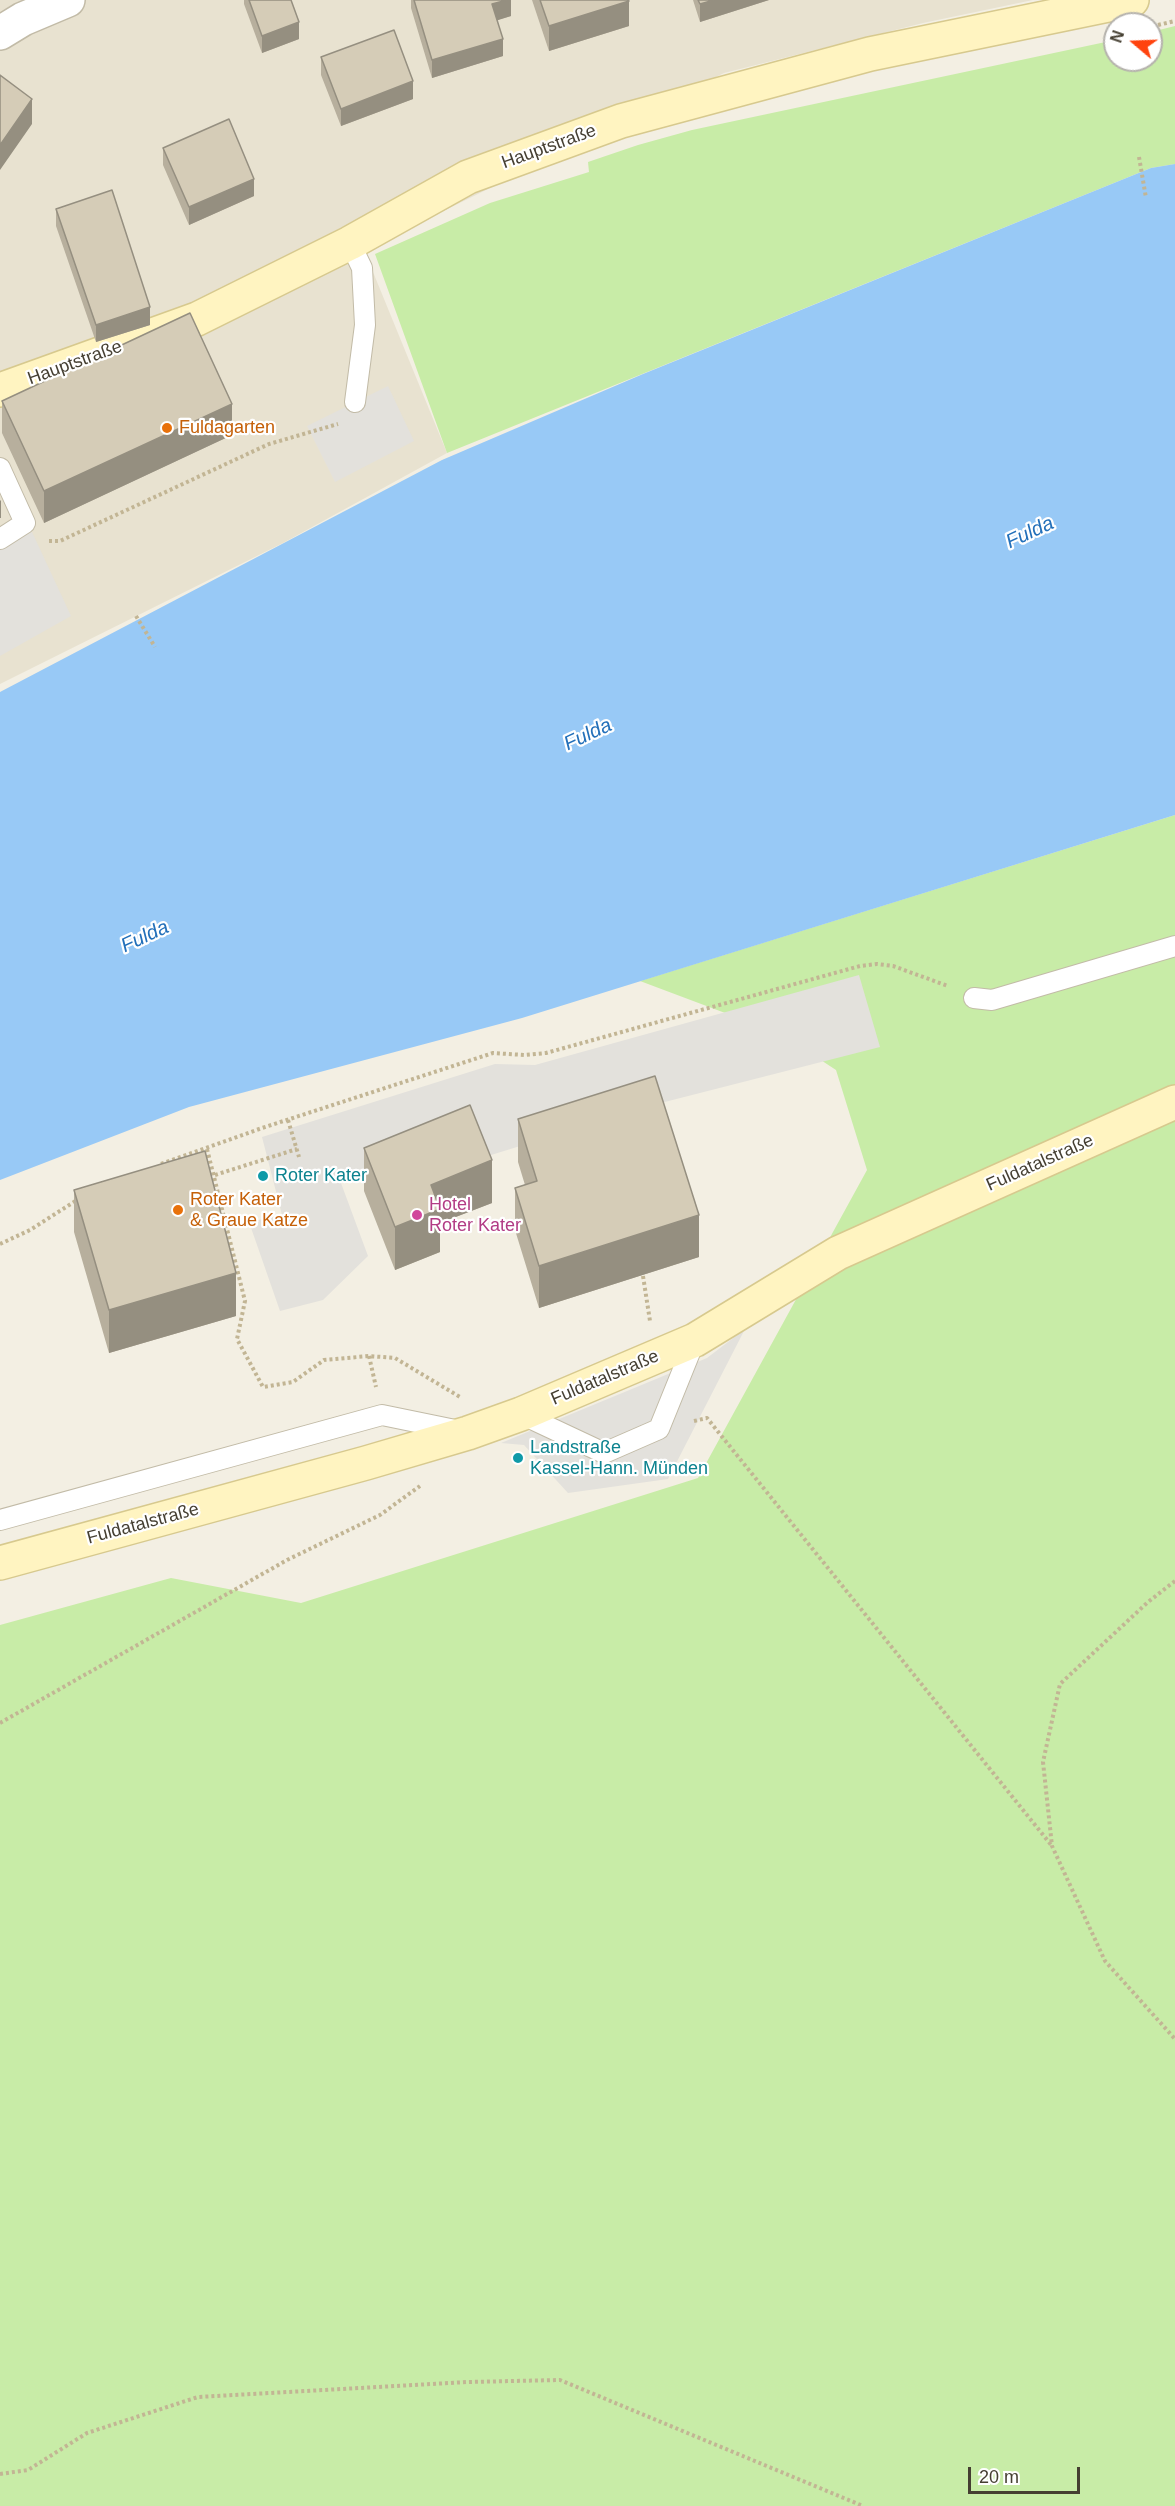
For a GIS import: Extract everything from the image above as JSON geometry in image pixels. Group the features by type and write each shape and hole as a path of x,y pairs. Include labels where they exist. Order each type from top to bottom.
{"main road":[{"name":"Hauptstraße","path":"0,390 197,319 350,243 468,177 621,121 870,54 1132,0"},
{"name":"Fuldatalstraße","path":"0,1563 468,1433 511,1417 695,1341 838,1253 1175,1102"}],"street":[{"path":"0,33 23,19 68,0"}],"lane":[{"path":"350,243 362,268 366,325 356,402"},
{"path":"0,468 25,523 0,539"},
{"path":"974,998 992,1000 1175,946"},
{"path":"511,1417 604,1453 659,1429 695,1341"},
{"path":"0,1520 382,1415 468,1433"}],"path":[{"path":"1139,157 1146,198"},
{"path":"48,542 60,541 268,444 346,422 356,402"},
{"path":"136,616 155,647"},
{"path":"153,1167 493,1053 524,1055 546,1053 860,966 877,964 893,966 974,998"},
{"path":"288,1120 299,1157"},
{"path":"207,1149 245,1301 237,1339 263,1387 293,1382 324,1359 369,1356 395,1358 511,1417"},
{"path":"215,1175 297,1149"},
{"path":"0,1244 30,1230 57,1210 88,1194"},
{"path":"643,1275 648,1310"},
{"path":"659,1429 707,1418 1052,1846 1105,1961 1175,2039"},
{"path":"0,1723 287,1560 380,1515 427,1481"},
{"path":"1052,1846 1043,1762 1060,1684 1148,1602 1175,1581"},
{"path":"0,2474 28,2470 87,2433 198,2397 467,2382 560,2380 864,2506"}],"shaded area":[{"path":"0,0 1033,0 923,23 724,73 364,250 447,453 283,543 0,684"},
{"name":"Fuldagarten","path":"388,386 414,441 335,482 307,426"},
{"path":"32,532 71,616 0,656 0,542"},
{"path":"859,975 880,1047 649,1106 475,1160 466,1144 341,1183 368,1256 323,1300 280,1311 249,1222 282,1215 262,1137 495,1064 535,1065"},
{"path":"745,1329 668,1479 568,1493 524,1445 501,1443 707,1358"}],"green space":[{"path":"1175,26 1175,164 1151,168 447,453 375,254 490,203 589,172 588,162 692,130 1103,43 1103,72 1163,72 1163,29"},
{"path":"1175,815 1175,2506 0,2506 0,1625 171,1578 301,1603 698,1478 867,1170 836,1070 781,1034 640,981"}],"water":[{"name":"Fulda","path":"1175,164 1175,815 522,1018 189,1107 0,1180 0,692 442,460 643,374 1151,168"}],"building":[{"path":"249,0 291,0 299,22 262,36"},
{"path":"414,0 507,0 492,4 503,39 432,60"},
{"path":"540,0 628,0 629,1 549,26"},
{"path":"698,0 714,0 700,4"},
{"path":"394,30 413,81 341,109 321,57"},
{"path":"0,75 32,99 0,145"},
{"path":"229,119 254,179 189,207 163,148"},
{"path":"112,190 150,307 96,325 56,209"},
{"path":"190,313 232,404 44,491 2,401"},
{"path":"655,1076 699,1215 539,1266 515,1188 537,1181 518,1119"},
{"path":"470,1105 492,1160 431,1185 440,1209 395,1227 364,1148"},
{"path":"205,1151 236,1273 109,1310 74,1190"}],"place":[{"name":"Fuldagarten","path":"167,428"},
{"name":"Roter Kater","path":"263,1176"},
{"name":"Roter Kater & Graue Katze","path":"178,1210"},
{"name":"Hotel Roter Kater","path":"417,1215"},
{"name":"Landstraße Kassel-Hann. Münden","path":"518,1458"}]}
